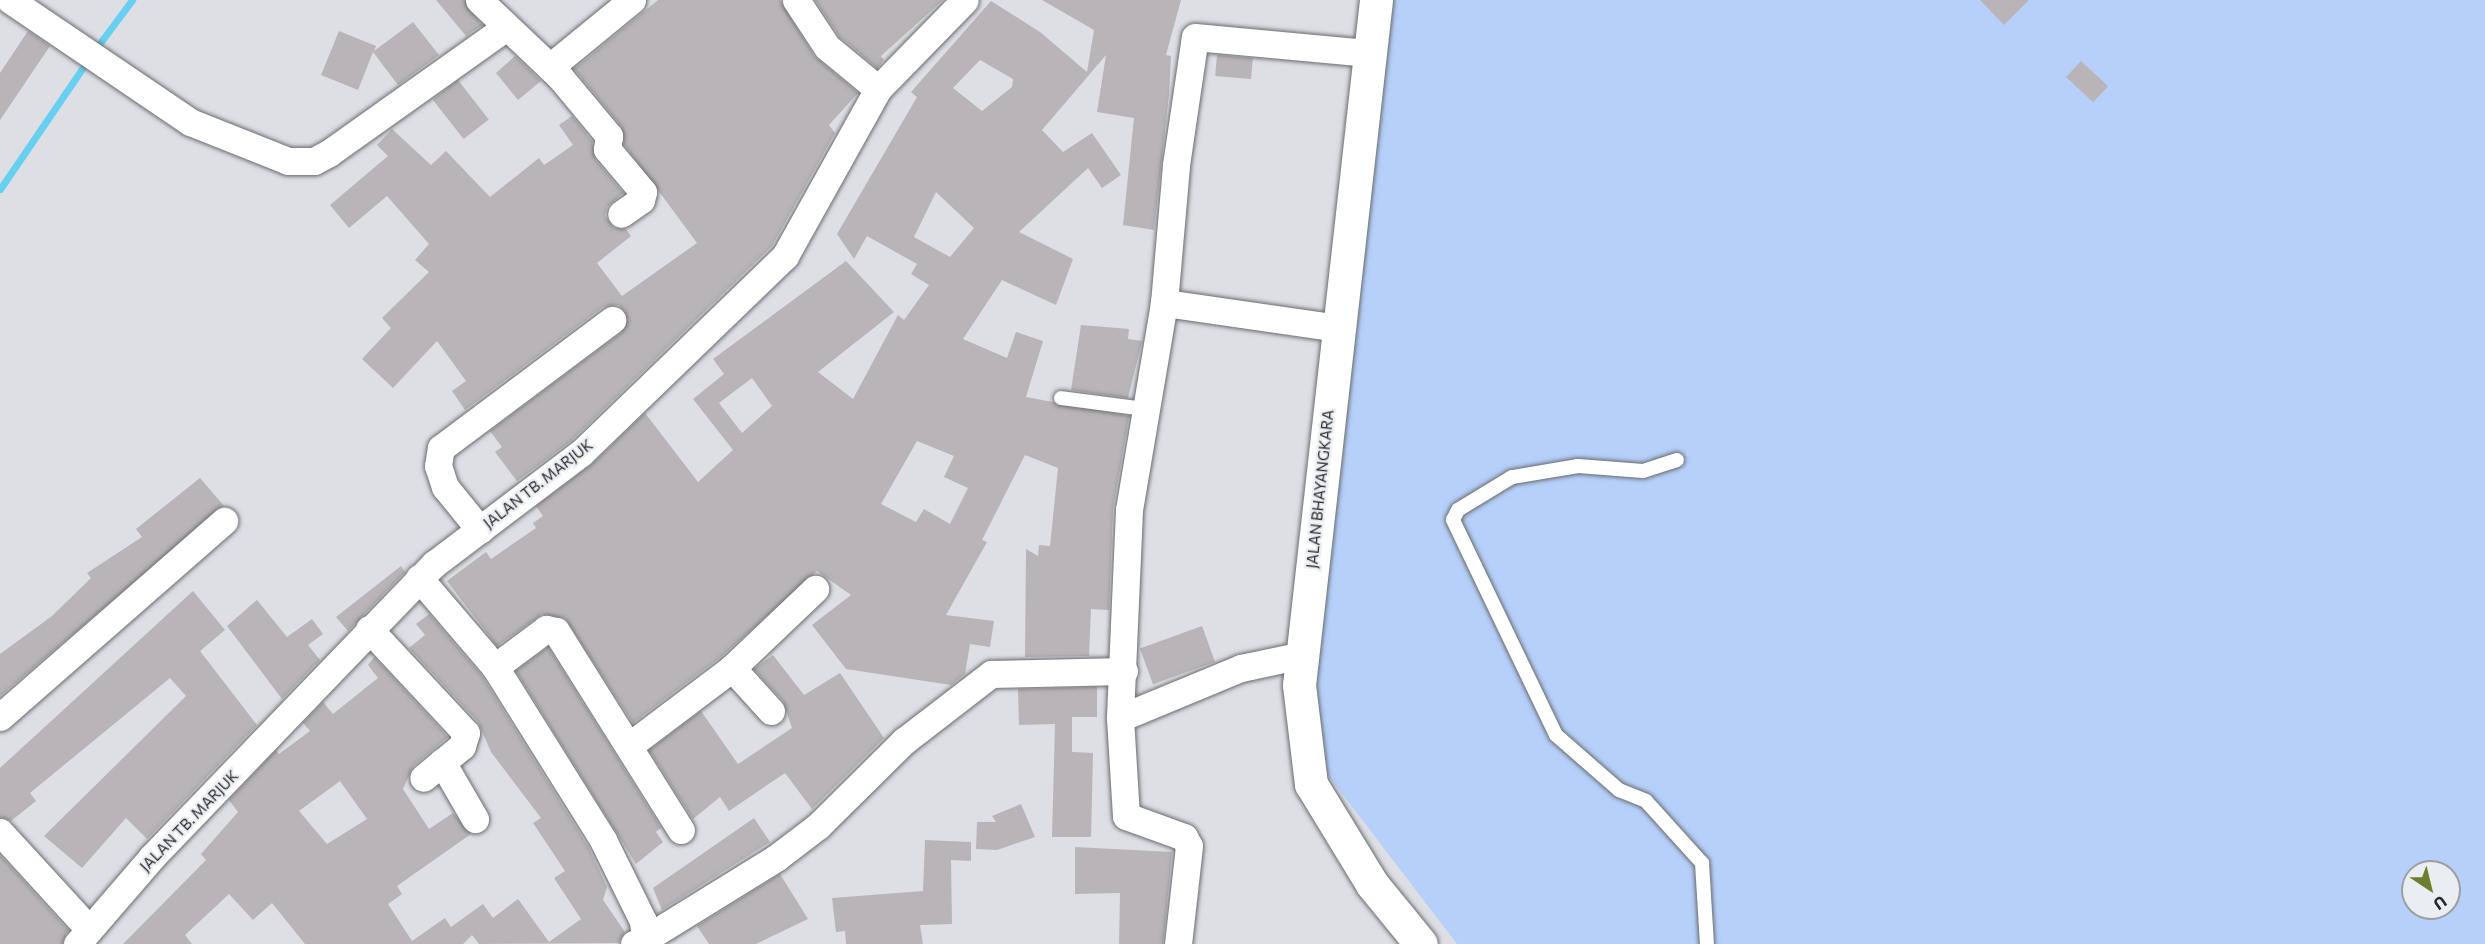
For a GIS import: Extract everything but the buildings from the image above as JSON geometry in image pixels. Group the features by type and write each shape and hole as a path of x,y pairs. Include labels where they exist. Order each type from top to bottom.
{"street":[{"path":"0,18 11,0 190,122 288,161 314,161 506,27"},
{"path":"479,0 550,67 609,136 607,148 643,192 641,200 621,214"},
{"path":"550,67 632,0"},
{"path":"796,0 827,47 878,89"},
{"name":"JALAN BHAYANGKARA","path":"1376,0 1302,655 1302,737 1311,784 1372,884 1421,944"},
{"name":"JALAN TB. MARJUK","path":"83,937 419,578 581,453 785,256 878,89 955,4"},
{"path":"1178,944 1189,846 1184,837 1126,816 1120,718 1124,671 1129,510 1164,303 1191,41 1199,36 1369,53"},
{"path":"1164,303 1338,328"},
{"path":"480,530 445,488 438,466 441,448 612,320"},
{"path":"0,717 224,521"},
{"path":"419,578 495,667 603,840 640,913 640,941"},
{"path":"630,745 732,668 815,589"},
{"path":"369,629 466,733 468,741 432,770 475,819"},
{"path":"495,667 552,629 630,745 681,830"},
{"path":"1120,718 1241,668 1302,655"},
{"path":"732,668 771,711"},
{"path":"640,941 809,832 904,741 991,674 1124,671"},
{"path":"0,832 83,937"}],"lane":[{"path":"1061,398 1145,408"},
{"path":"1677,460 1643,471 1578,466 1512,477 1458,510 1453,520 1556,735 1619,790 1646,801 1665,819 1695,855 1704,875 1707,944"}],"shaded area":[{"path":"1383,0 2485,0 2485,944 1457,944 1305,745"}],"waterway":[{"path":"94,51 132,0"},
{"path":"0,189 88,60"}]}
